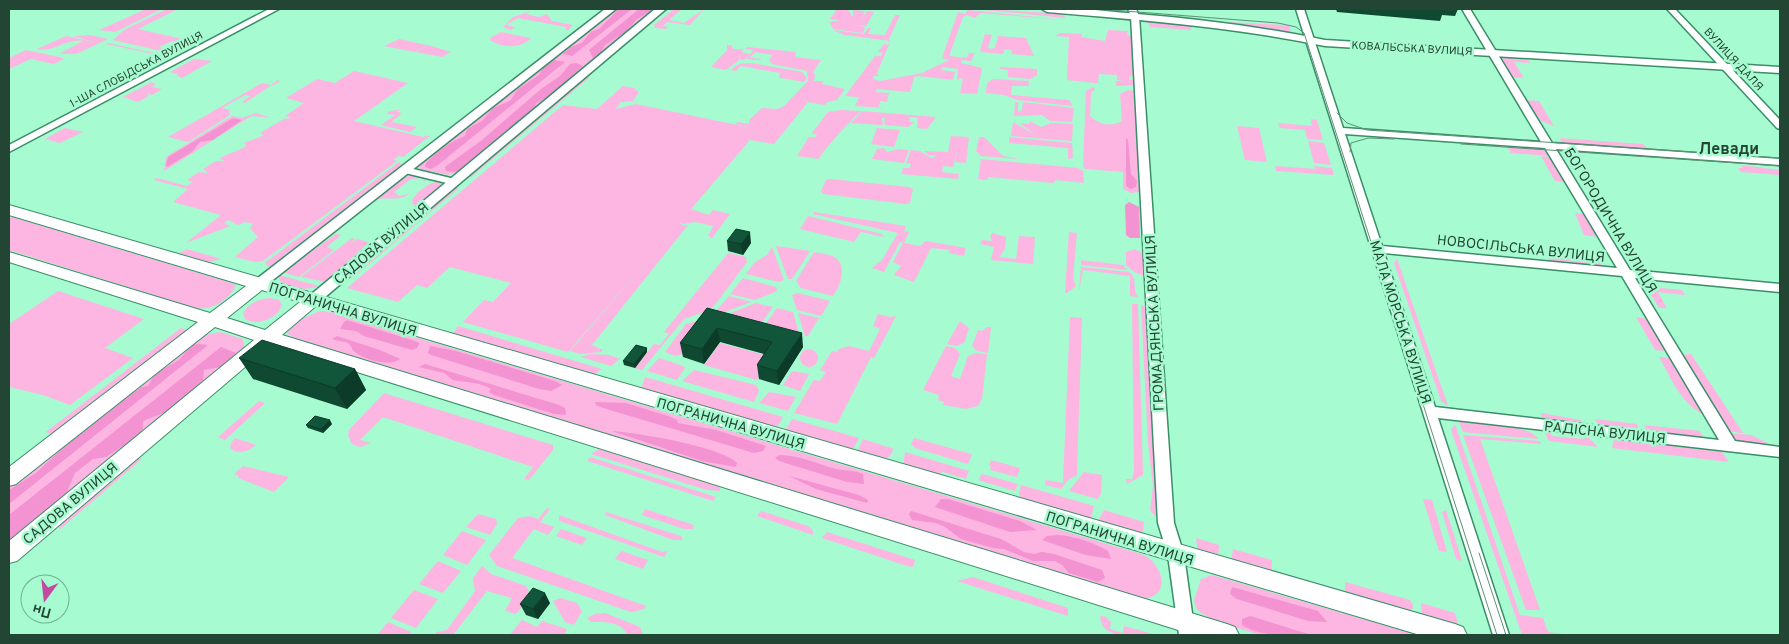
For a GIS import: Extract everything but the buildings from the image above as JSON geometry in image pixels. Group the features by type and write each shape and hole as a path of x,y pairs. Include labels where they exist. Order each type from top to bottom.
{"main road":[{"name":"ПОГРАНИЧНА ВУЛИЦЯ","path":"9,210 1176,555 1455,635"},
{"path":"9,257 268,337 1186,629 1227,635"},
{"path":"9,478 259,284"},
{"name":"САДОВА ВУЛИЦЯ","path":"9,554 313,300"}],"street":[{"name":"1-ША СЛОБІДСЬКА ВУЛИЦЯ","path":"9,149 275,9"},
{"path":"259,284 611,9"},
{"name":"САДОВА ВУЛИЦЯ","path":"313,300 661,9"},
{"name":"КОВАЛЬСЬКА ВУЛИЦЯ","path":"1047,9 1134,12 1229,26 1311,41 1780,70"},
{"name":"МАЛА МОРСЬКА ВУЛИЦЯ","path":"1300,9 1501,635"},
{"name":"БОГОРОДИЧНА ВУЛИЦЯ","path":"1466,9 1547,146 1731,446"},
{"name":"ВУЛИЦЯ ДАЛЯ","path":"1671,9 1780,126"},
{"name":"ГРОМАДЯНСЬКА ВУЛИЦЯ","path":"1134,12 1166,524 1176,555 1186,629"},
{"path":"1340,131 1780,162"},
{"path":"405,170 455,182"},
{"name":"НОВОСІЛЬСЬКА ВУЛИЦЯ","path":"1378,249 1780,288"},
{"name":"РАДІСНА ВУЛИЦЯ","path":"1430,412 1780,452"}],"shaded area":[{"path":"146,9 162,9 115,32 99,30"},
{"path":"167,9 178,9 138,29 187,40 180,43 172,41 159,47 164,49 161,51 113,40 124,30"},
{"path":"616,9 656,9 457,173 448,175 420,169 419,164"},
{"path":"619,9 632,9 572,56 563,54 571,47 582,43 591,32 599,29"},
{"path":"639,9 655,9 637,19 627,31 605,45 601,52 593,58 589,50"},
{"path":"674,9 682,9 669,20 684,23 704,9 690,25 667,22 663,26 668,27 666,29 655,28 654,25"},
{"path":"837,9 848,10 853,17 853,10 865,11 862,19 867,11 874,12 866,26 857,25 865,27 863,33 833,29 830,22 839,20 830,19"},
{"path":"968,10 1066,20 981,13 975,18 967,15 963,17 949,56 967,58 969,53 975,53 971,61 962,60 961,63 982,68 977,94 960,93 963,78 957,80 958,69 942,67 941,70 955,72 953,80 914,77 910,92 877,89 875,92 889,93 887,102 880,101 879,107 884,108 855,106 859,97 845,96 875,56 881,56 882,53 878,52 884,44 888,45 890,41 877,73 879,76 874,76 873,79 880,81 922,73 949,60 942,58 958,12 965,14"},
{"path":"986,10 1064,14 1065,18"},
{"path":"531,11 526,14 539,17 547,14 552,21 573,25 568,30 565,30 566,27 518,18 506,25 515,27 511,30 503,27 513,17"},
{"path":"895,15 900,15 889,39 890,41 844,35 833,30 864,34 868,28 871,28 868,34 885,35"},
{"path":"1148,21 1193,26 1191,30 1150,27"},
{"path":"1228,22 1289,26 1291,33"},
{"path":"1108,30 1128,31 1127,35 1131,36 1133,75 1129,77 1130,80 1133,80 1134,85 1116,86 1116,81 1123,81 1117,80 1117,75 1099,74 1098,83 1114,85 1067,80 1069,37 1055,36 1060,33 1082,34 1081,37 1105,41"},
{"path":"501,32 531,38 517,46 506,46 491,41 490,38"},
{"path":"985,34 992,35 988,47 990,49 995,48 998,36 1026,38 1034,56 1011,54 1012,50 1005,49 1003,54 982,52 980,50"},
{"path":"90,35 108,39 76,54 59,54 83,41 71,42 49,49 37,49 66,36 95,42 73,36"},
{"path":"399,39 427,45 415,52 384,46"},
{"path":"108,43 167,56 133,75 125,73 158,55 106,44 10,90"},
{"path":"428,45 451,52 442,57 416,52"},
{"path":"727,45 731,45 733,49 744,49 741,52 750,54 746,59 740,60 740,52 739,60 726,70 711,67 727,50"},
{"path":"747,47 796,52 795,57 821,60 813,72 815,75 814,81 824,81 822,84 845,89 837,100 827,102 825,105 808,102 774,144 750,140 691,209 709,215 713,210 730,214 712,238 708,236 713,226 695,222 683,224 679,222 683,226 688,225 592,345 603,350 601,352 580,354 570,351 653,254 568,352 463,322 484,300 493,302 511,283 450,267 427,288 417,285 398,302 347,288 563,105 597,109 623,86 634,88 639,92 633,101 621,102 615,109 636,104 747,127 735,124 738,122 749,124 749,120 762,108 777,109 784,106 808,81 807,71 772,64 769,60 773,55 756,52 750,57 758,59 762,57 759,60 747,59 753,50 745,49"},
{"path":"26,50 64,59 54,64 31,59 9,69 9,58"},
{"path":"1502,58 1527,58 1530,63 1514,62 1524,78 1511,77"},
{"path":"194,59 212,61 182,78 177,76 178,74 170,72"},
{"path":"554,60 565,62 438,165 431,169 425,167 426,163 449,144 465,136 467,129 482,121 493,108 510,101 518,89 539,75 543,68"},
{"path":"576,63 583,66 549,96 535,104 536,106 487,149 456,172 446,171 445,167 482,140 541,89 560,76 570,64"},
{"path":"751,63 802,72 807,78 804,82 779,78 780,73 741,66 736,71 730,70 739,64"},
{"path":"1000,67 1037,69 1037,75 1030,79 1008,77 1008,70 1000,69"},
{"path":"354,71 408,83 354,121 423,137 431,135 403,157 399,156 393,160 397,161 263,261 255,262 235,257 258,237 250,228 253,224 246,222 238,225 228,220 224,223 230,226 186,243 221,215 173,202 188,189 154,180 157,178 187,186 193,182 187,180 199,172 208,173 203,169 216,161 225,161 219,159 246,146 244,143 264,135 260,133 284,119 292,118 285,116 304,103 286,98 317,79 335,83"},
{"path":"586,77 590,77 470,178 471,174"},
{"path":"993,79 1029,81 1029,86 1012,86 1011,95 1069,100 1073,106 1017,100 1004,95 986,93 987,83"},
{"path":"278,80 280,82 270,86 245,103 242,102 250,96 245,95 222,108 229,110 230,115 188,142 168,137 262,83 271,85"},
{"path":"151,82 156,84 152,87 162,89 152,95 147,93 149,96 138,102 123,97 136,90 141,91 137,90"},
{"path":"1093,87 1095,89 1091,93 1090,116 1105,124 1114,124 1122,121 1120,94 1128,90 1134,91 1139,192 1131,193 1123,189 1123,172 1085,169 1083,166 1086,91"},
{"path":"1525,100 1539,101 1554,126 1541,121"},
{"path":"1015,102 1018,102 1018,112 1022,111 1023,102 1074,108 1072,122 1050,121 1042,115 1014,116"},
{"path":"400,110 396,112 401,114 391,122 417,127 410,132 381,125 395,115 387,114 388,112"},
{"path":"841,110 861,111 832,141 819,159 797,156 809,137 816,137 817,135 812,133 828,112"},
{"path":"862,111 936,117 927,129 917,128 918,118 910,117 909,122 914,122 908,127 885,125 884,119 887,118 882,118 883,125 851,123"},
{"path":"256,113 271,118 253,116 248,118 164,171 166,157 232,116 242,118"},
{"path":"233,118 242,120 213,140 200,142 192,152 167,167 168,157"},
{"path":"1311,119 1317,120 1323,140 1307,139 1305,130 1280,128 1278,123 1312,126"},
{"path":"1030,121 1041,127 1051,123 1073,124 1072,141 1011,136 1013,122 1036,135 1019,123 1029,124"},
{"path":"1237,126 1259,128 1267,162 1245,160"},
{"path":"65,128 83,132 60,143 45,139"},
{"path":"877,128 900,130 894,147 871,144"},
{"path":"951,136 969,137 966,163 955,162 958,147 953,167 943,166 942,172 959,174 958,179 901,174 903,168 910,168 911,164 906,163 911,150 920,151 931,158 935,157 935,155 928,155 924,151 948,152"},
{"path":"979,137 984,137 1003,156 1019,159 981,156 976,151"},
{"path":"1009,137 1072,143 1073,158 1068,159 1068,148 1009,143"},
{"path":"1126,138 1128,140 1131,174 1137,181 1136,187 1130,189 1126,186"},
{"path":"1560,138 1643,144 1649,150 1562,144"},
{"path":"1308,141 1324,143 1331,165 1314,163"},
{"path":"1510,146 1543,149 1550,156 1511,153 1508,148"},
{"path":"884,148 887,152 899,149 909,150 904,163 872,159 877,149"},
{"path":"1541,156 1551,157 1566,182 1555,181"},
{"path":"981,159 1078,168 1083,171 1084,183 1056,180 1053,183 988,177 987,180 978,179"},
{"path":"399,162 402,165 399,168 274,265 271,267 266,265 266,262"},
{"path":"1741,165 1780,170 1780,175 1741,172 1738,168 1743,168"},
{"path":"1275,166 1315,169 1314,166 1332,168 1334,175 1276,171"},
{"path":"414,175 425,177 426,180 424,182 422,178 411,179 394,192 399,196 409,194 400,198 374,200 401,178"},
{"path":"826,180 909,187 913,189 910,203 906,204 823,194 821,191"},
{"path":"436,182 441,183 440,187 420,205 413,205 412,200 417,194 426,186"},
{"path":"460,187 354,277 350,276 453,189"},
{"path":"1129,202 1139,207 1140,238 1130,238 1126,235 1125,205"},
{"path":"814,212 906,226 904,231 909,232 904,243 920,246 926,241 966,248 964,256 949,253 950,250 931,248 914,282 894,275 901,266 893,262 903,243 900,242 884,272 872,268 882,260 898,233 813,214"},
{"path":"1575,213 1586,214 1599,237 1584,235"},
{"path":"9,216 236,285 225,300 207,308 195,308 9,250"},
{"path":"808,216 882,234 884,237 861,232 854,242 800,229"},
{"path":"1069,232 1077,233 1073,278 1076,286 1065,293"},
{"path":"992,233 1006,237 1005,249 999,257 1016,259 1019,236 1035,237 1033,264 991,260 994,247 980,244 982,240 992,241 990,236"},
{"path":"336,234 341,235 327,247 334,250 299,277 282,272"},
{"path":"352,238 355,239 350,244 357,239 369,242 326,282 301,277"},
{"path":"776,246 810,251 792,279 788,279"},
{"path":"772,247 784,280 779,282 746,274 754,263 767,255"},
{"path":"187,249 221,259 208,262 179,253"},
{"path":"1135,249 1143,253 1144,276 1134,272 1126,265 1126,252"},
{"path":"814,252 833,256 842,267 838,288 833,296 801,288 796,281"},
{"path":"728,253 746,257 747,262 715,305 707,311 684,319 642,370 635,368 654,344 660,345 669,334 664,332"},
{"path":"1548,256 1599,262 1603,266 1549,261"},
{"path":"1397,259 1448,406 1441,401 1394,263"},
{"path":"1081,260 1123,265 1127,270 1081,265"},
{"path":"1081,267 1129,272 1132,274 1138,297 1130,296 1130,276 1083,270 1079,291"},
{"path":"279,275 319,286 308,288 293,287 279,280"},
{"path":"743,278 776,287 777,291 755,300 730,294"},
{"path":"1647,288 1682,290 1685,295 1658,292 1667,308 1659,308"},
{"path":"58,291 144,319 105,348 133,358 70,405 43,395 9,387 9,324"},
{"path":"798,293 830,301 821,316 797,310 792,295"},
{"path":"729,296 751,302 722,313 716,311"},
{"path":"270,298 279,300 282,305 276,314 266,320 256,322 245,319 243,313 251,304"},
{"path":"756,303 773,307 758,328 721,317"},
{"path":"1132,304 1138,304 1143,475 1127,484 1126,479 1132,479 1134,472"},
{"path":"1141,305 1146,307 1157,515 1155,516 1150,510 1153,486 1148,443"},
{"path":"777,308 793,312 801,340 762,329"},
{"path":"320,311 328,311 1144,555 1156,565 1161,579 1161,586 1159,591 1153,596 1145,599 296,339 286,333 301,319"},
{"path":"798,313 819,318 808,336 805,336"},
{"path":"878,314 890,317 896,316 874,358 871,357 837,424 794,413 814,380 820,381 826,372 820,370 832,351 837,352 839,349 849,346 869,351 880,329 873,326"},
{"path":"1070,317 1082,318 1077,475 1068,480 1061,489 1045,485 1046,480 1063,483"},
{"path":"1636,317 1647,319 1666,351 1655,350"},
{"path":"347,320 418,342 419,344 417,348 412,350 364,336 356,331 340,329"},
{"path":"702,320 683,354 675,356 665,352 686,324"},
{"path":"960,321 969,328 964,343 956,346 947,344"},
{"path":"458,326 602,369 593,375 455,335 454,332"},
{"path":"987,327 991,327 988,353 977,351 972,346 978,330 982,331"},
{"path":"181,328 187,330 54,435 46,432"},
{"path":"220,332 243,339 244,347 237,356 9,545 9,486 191,343 204,335"},
{"path":"337,336 380,350 400,359 390,362 378,362 365,358 355,352 348,343 332,339"},
{"path":"720,343 772,357 757,380 704,365"},
{"path":"192,345 208,345 9,504 9,490 36,473 65,446 127,397 142,387 148,386 155,374 179,360"},
{"path":"430,346 456,351 555,381 562,385 551,391 539,389 431,355 428,353"},
{"path":"946,346 955,348 960,354 951,376 960,379 968,356 976,353 987,354 982,399 978,406 966,409 943,405 944,402 938,400 939,395 923,390"},
{"path":"221,347 236,353 221,367 204,370 203,380 168,411 143,421 143,429 140,433 123,446 106,457 93,459 75,473 67,492 9,542 9,515"},
{"path":"809,349 815,352 818,358 815,364 809,367 803,364 800,358 803,352"},
{"path":"590,354 609,355 620,359 611,366 581,357"},
{"path":"1691,354 1743,433 1727,431 1680,355"},
{"path":"1659,357 1670,358 1704,415 1682,397"},
{"path":"659,358 685,368 677,380 647,371"},
{"path":"425,364 559,405 565,408 566,415 554,414 494,395 489,392 491,389 481,385 453,380 444,373 419,367"},
{"path":"694,370 756,385 759,391 754,402 682,381"},
{"path":"792,371 809,374 800,391 783,385"},
{"path":"645,377 783,417 776,429 641,389"},
{"path":"769,392 796,397 788,411 759,403"},
{"path":"384,393 553,445 553,450 529,480 524,479 533,467 383,417 360,440 371,443 360,447 352,444 348,435 349,430"},
{"path":"259,401 265,403 225,440 218,437"},
{"path":"595,402 626,403 671,417 677,420 678,423 716,430 766,446 763,451 754,453 603,408 596,405"},
{"path":"1541,413 1581,420 1583,424 1543,420"},
{"path":"792,419 859,438 852,451 785,431"},
{"path":"1595,419 1637,424 1639,431 1600,426"},
{"path":"1459,422 1514,427 1533,434 1538,439 1463,432"},
{"path":"1455,424 1520,615 1543,618 1548,632 1572,635 1522,635 1451,430"},
{"path":"1644,425 1700,431 1703,438 1648,432"},
{"path":"612,431 678,441 714,451 737,463 736,467 702,461"},
{"path":"1549,432 1552,436 1585,439 1584,436 1587,436 1598,447 1549,441 1545,433"},
{"path":"1728,433 1751,435 1776,447 1744,443"},
{"path":"1463,435 1540,441 1541,444 1480,439 1540,610 1526,610"},
{"path":"235,438 256,445 247,451 237,452 230,448"},
{"path":"914,438 972,454 968,464 915,448 911,444"},
{"path":"863,439 894,449 890,456 882,460 857,452"},
{"path":"1614,439 1722,452 1729,462 1612,448"},
{"path":"599,449 718,486 720,491 707,490 591,454"},
{"path":"905,452 969,471 966,479 943,472 938,474 903,466"},
{"path":"779,455 794,456 836,469 863,474 864,484 847,482 779,461 775,458"},
{"path":"136,457 142,459 59,530 61,521"},
{"path":"590,457 716,497 713,501 587,461"},
{"path":"991,460 1020,468 1017,477 990,470"},
{"path":"243,466 289,477 274,492 238,478 239,476 234,474"},
{"path":"1084,472 1102,475 1101,494 1097,499 1069,491"},
{"path":"982,474 1018,484 1015,491 978,480"},
{"path":"789,476 859,495 868,500 867,503 816,489"},
{"path":"1021,485 1094,506 1090,521 1022,500 1019,494"},
{"path":"941,499 948,499 1020,521 1037,530 1010,532 935,507"},
{"path":"1423,499 1432,500 1447,552 1439,551"},
{"path":"547,508 550,509 540,522 554,527 548,535 534,529 512,558 646,606 644,609 631,612 497,566 489,555 518,518 530,516 538,519"},
{"path":"645,509 694,525 693,529 684,529 642,515"},
{"path":"1104,510 1144,522 1143,532 1138,533 1098,521"},
{"path":"1446,510 1462,561 1456,559 1442,512"},
{"path":"761,511 808,526 813,531 813,535 757,516"},
{"path":"911,511 1001,539 1024,552 1054,554 1102,570 1105,578 1098,582 1069,573 1062,565 1055,561 1033,561 1004,549 993,548 961,539 936,523 912,520 909,514"},
{"path":"606,512 681,536 683,540 673,540 605,515"},
{"path":"478,514 496,519 497,524 490,535 466,527"},
{"path":"559,515 662,552 668,551 664,557 562,522 559,520"},
{"path":"561,529 587,538 582,545 556,536"},
{"path":"462,531 486,540 467,565 443,555"},
{"path":"827,532 915,560 913,567 822,538"},
{"path":"1057,535 1077,538 1096,545 1108,551 1111,559 1086,555 1042,540 1047,536"},
{"path":"1196,538 1219,545 1218,559 1198,553"},
{"path":"1233,549 1272,560 1271,574 1231,563"},
{"path":"621,551 648,560 643,569 615,559"},
{"path":"438,561 461,571 443,593 419,584"},
{"path":"482,566 491,574 526,586 531,595 516,614 505,611 512,598 487,591 453,635 435,635 437,632 447,630 475,591 473,578"},
{"path":"1212,575 1418,635 1261,635 1217,622 1196,608 1194,600 1201,579"},
{"path":"973,577 1068,608 1068,616 957,581"},
{"path":"1345,582 1410,600 1413,605 1412,612 1345,592"},
{"path":"1232,587 1318,611 1327,622 1308,621 1237,599 1230,594"},
{"path":"414,590 438,599 416,628 391,618"},
{"path":"561,598 577,603 582,611 574,625 565,622 553,601"},
{"path":"1421,603 1455,613 1458,624 1422,616"},
{"path":"605,613 640,627 643,635 627,635 625,630 617,625 607,622 591,622 587,618 595,614"},
{"path":"1100,616 1106,617 1111,622 1110,629 1123,633 1124,626 1157,635 1131,636 1114,633 1107,630 1102,624"},
{"path":"1250,616 1312,635 1276,635 1259,632 1242,625 1242,619"},
{"path":"522,620 537,627 542,621 567,629 564,635 510,635"},
{"path":"388,622 411,632 408,635 377,635"}],"tram line":[{"path":"1099,9 1278,23 1296,27 1304,33 1497,635"},
{"path":"1337,113 1347,123 1367,130 1780,158"},
{"path":"1350,152 1351,143 1368,138 1394,139"},
{"path":"1461,144 1780,166"},
{"path":"1479,553 1506,635"}],"district":[{"name":"Левади","path":"1729,148"}]}
